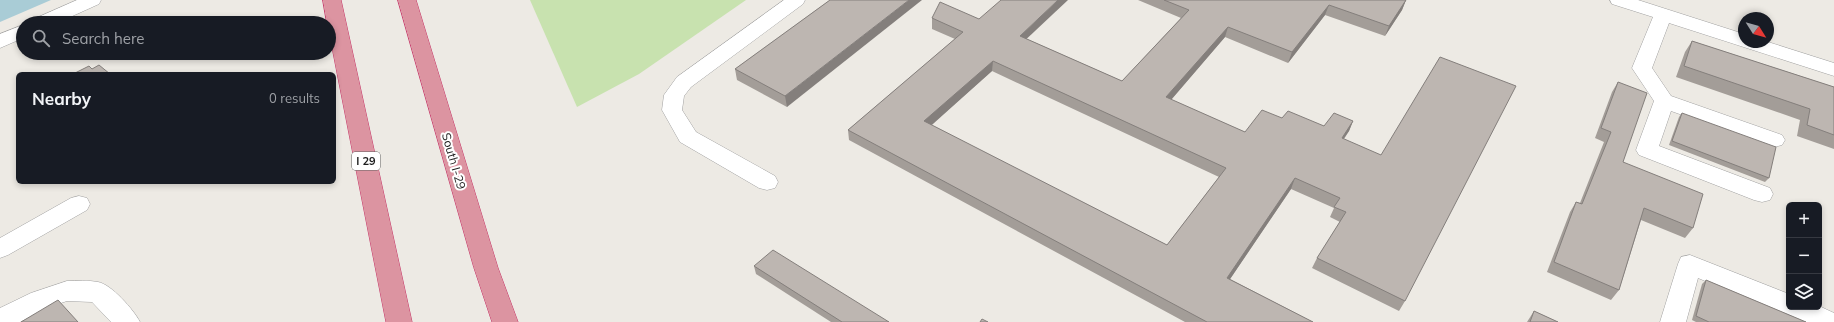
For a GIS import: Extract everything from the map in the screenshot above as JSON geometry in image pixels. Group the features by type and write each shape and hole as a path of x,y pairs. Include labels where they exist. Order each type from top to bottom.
{"highway":[{"name":"I 29","path":"332,0 335,16"},
{"name":"South I-29","path":"407,0 486,268 505,322"},
{"name":"I 29","path":"336,19 400,322"}],"street":[{"path":"57,16 92,0"},
{"path":"767,182 688,137 672,110 674,95 684,82 796,0"},
{"path":"1619,0 1639,3 1663,15 1738,39"},
{"path":"1663,15 1642,68 1664,101 1774,140"},
{"path":"0,42 16,34"},
{"path":"1766,48 1834,70"},
{"path":"1664,101 1647,150 1762,194"},
{"path":"0,249 79,204"},
{"path":"1673,322 1690,264 1786,304"},
{"path":"0,320 40,300 67,291 98,292 127,322"},
{"path":"1801,310 1830,322"}],"green space":[{"path":"530,0 746,0 639,74 577,107"}],"water":[{"path":"0,0 51,0 0,22"}],"building":[{"path":"830,0 909,0 785,96 735,69"},
{"path":"1001,0 1058,0 1020,36 1122,81 1189,10 1164,0 1406,0 1389,26 1329,5 1292,52 1228,27 1166,97 1245,132 1262,110 1282,118 1288,111 1324,126 1334,113 1353,121 1342,138 1381,155 1440,57 1516,86 1405,301 1317,258 1346,212 1334,207 1340,198 1295,178 1227,278 1313,322 1207,322 848,130 963,32 932,18 940,2 979,19","holes":["993,61 1226,168 1167,245 924,121"]},
{"path":"1692,41 1834,87 1834,135 1807,125 1810,109 1684,66"},
{"path":"99,65 108,72 77,72 89,66 92,69"},
{"path":"1618,82 1647,93 1623,162 1703,194 1693,228 1644,208 1619,290 1554,262 1576,202 1582,204 1611,132 1601,128"},
{"path":"1682,113 1776,147 1769,178 1672,141"},
{"path":"773,250 889,322 842,322 754,266"},
{"path":"1706,280 1806,322 1709,322 1696,316"},
{"path":"58,300 78,322 21,322"},
{"path":"1534,311 1558,322 1530,322"},
{"path":"982,319 988,322 980,322"}]}
